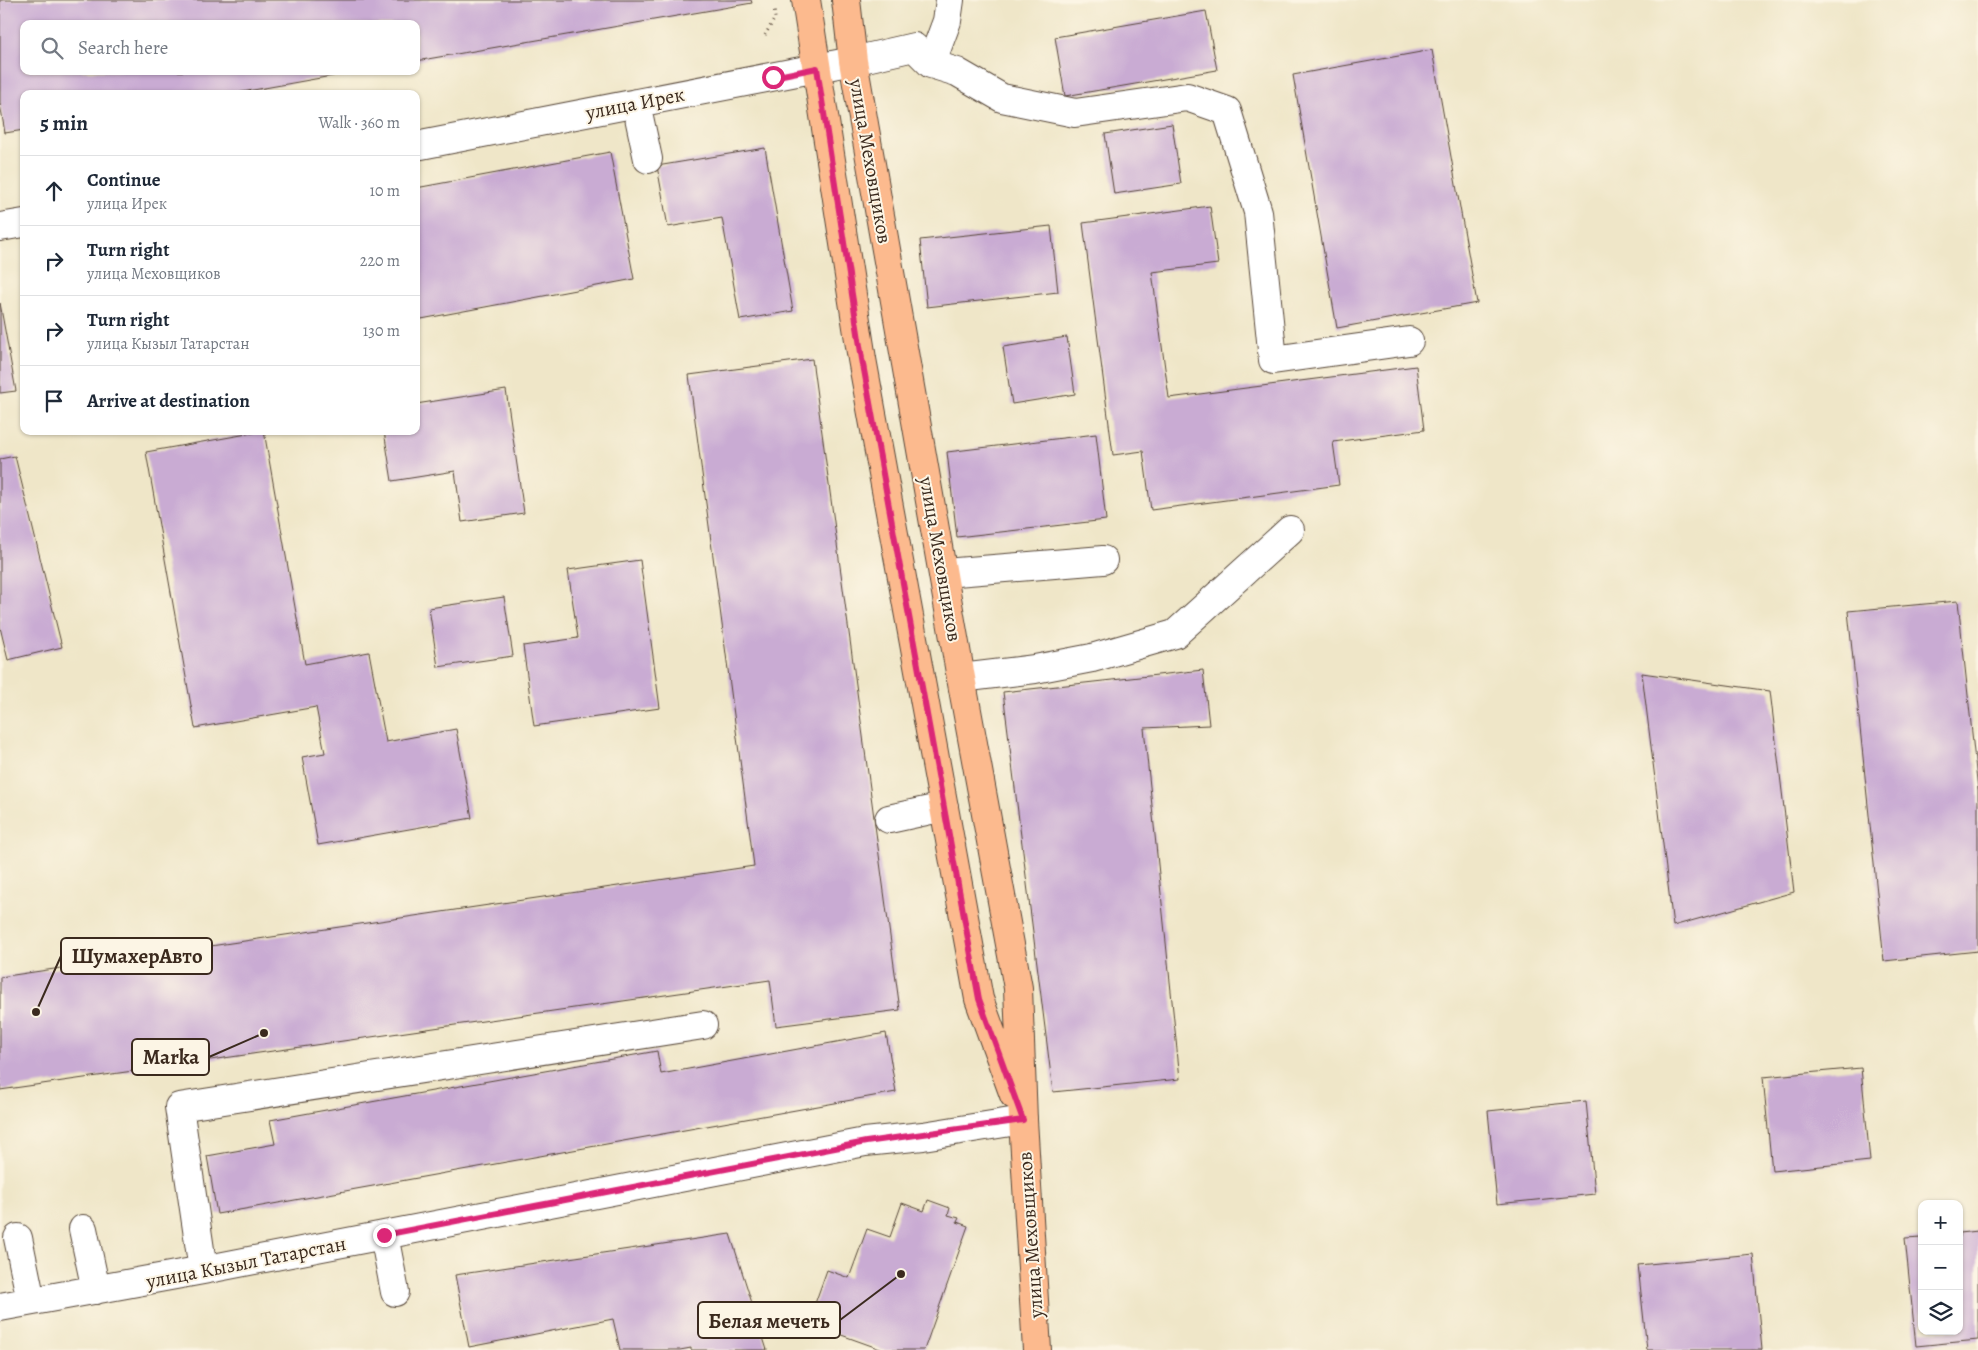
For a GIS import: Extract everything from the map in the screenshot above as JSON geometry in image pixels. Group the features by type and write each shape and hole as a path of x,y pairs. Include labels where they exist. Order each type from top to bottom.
{"main road":[{"name":"улица Меховщиков","path":"806,0 864,368 979,999 1023,1120"},
{"name":"улица Меховщиков","path":"846,0 854,61 961,678 1018,988 1023,1120 1037,1350"}],"street":[{"path":"950,0 947,21 931,64 957,72 1002,98 1075,113 1187,97 1227,111 1258,212 1273,360 1409,341"},
{"name":"улица Ирек","path":"420,145 854,61 914,47 931,64"},
{"path":"636,103 648,160"},
{"path":"0,227 20,224"},
{"path":"961,678 1034,669 1092,658 1175,634 1290,530"},
{"path":"944,573 1103,560"},
{"path":"889,818 944,807"},
{"path":"203,1270 179,1107 702,1025"},
{"name":"улица Кызыл Татарстан","path":"0,1307 203,1270 866,1142 1023,1120"},
{"path":"83,1229 96,1290"},
{"path":"384,1235 395,1292"},
{"path":"18,1238 31,1302"}],"path":[{"path":"765,35 774,18 773,0"}],"building":[{"path":"0,0 751,0 752,3 420,60 420,20 20,20 20,75 337,75 253,90 20,90 20,131 5,133 0,103"},
{"path":"1206,11 1217,70 1065,96 1055,37"},
{"path":"1432,50 1477,303 1337,328 1293,75"},
{"path":"1172,124 1181,184 1114,194 1105,134"},
{"path":"765,148 793,311 740,320 722,218 668,227 657,166"},
{"path":"610,152 634,279 420,319 420,187"},
{"path":"1210,206 1218,264 1152,272 1169,398 1416,366 1424,430 1333,442 1339,485 1151,510 1143,451 1113,455 1083,223"},
{"path":"1051,226 1058,292 927,307 920,240"},
{"path":"0,303 16,391 0,393"},
{"path":"1067,337 1075,394 1012,404 1003,347"},
{"path":"812,359 900,1010 776,1026 770,980 0,1090 0,977 754,866 689,375"},
{"path":"506,390 524,513 462,522 455,471 392,481 385,435 420,435 420,403"},
{"path":"1096,434 1106,520 957,537 947,452"},
{"path":"242,435 265,435 305,664 369,652 386,742 456,729 472,818 318,845 302,757 325,753 316,707 195,728 146,452"},
{"path":"15,456 62,647 8,660 0,627 0,459"},
{"path":"640,560 660,708 534,726 523,646 578,638 568,570"},
{"path":"504,597 513,656 438,667 429,608"},
{"path":"1958,601 1978,790 1978,951 1884,961 1848,611"},
{"path":"1203,670 1209,725 1144,728 1180,1079 1053,1092 1003,692"},
{"path":"1642,673 1770,691 1794,892 1673,926"},
{"path":"886,1033 896,1092 217,1214 207,1156 275,1144 270,1120 657,1051 661,1074"},
{"path":"1861,1068 1870,1161 1772,1171 1763,1077"},
{"path":"1586,1101 1595,1194 1497,1204 1488,1111"},
{"path":"928,1200 950,1208 948,1215 959,1218 957,1222 968,1226 924,1350 883,1350 808,1323 827,1270 849,1278 867,1229 890,1237 902,1203 924,1211"},
{"path":"1978,1231 1978,1340 1916,1346 1905,1238 1918,1237 1918,1335 1963,1335 1963,1233"},
{"path":"730,1234 767,1350 691,1350 691,1348 680,1350 620,1350 613,1319 469,1347 455,1275"},
{"path":"1753,1254 1762,1350 1647,1350 1638,1265"}],"place":[{"name":"ШумахерАвто","path":"36,1012"},
{"name":"Marka","path":"264,1033"},
{"name":"Белая мечеть","path":"901,1274"}],"route":[{"path":"384,1235 866,1142 923,1136 1023,1120 979,999 862,359 817,68 773,77"}]}
